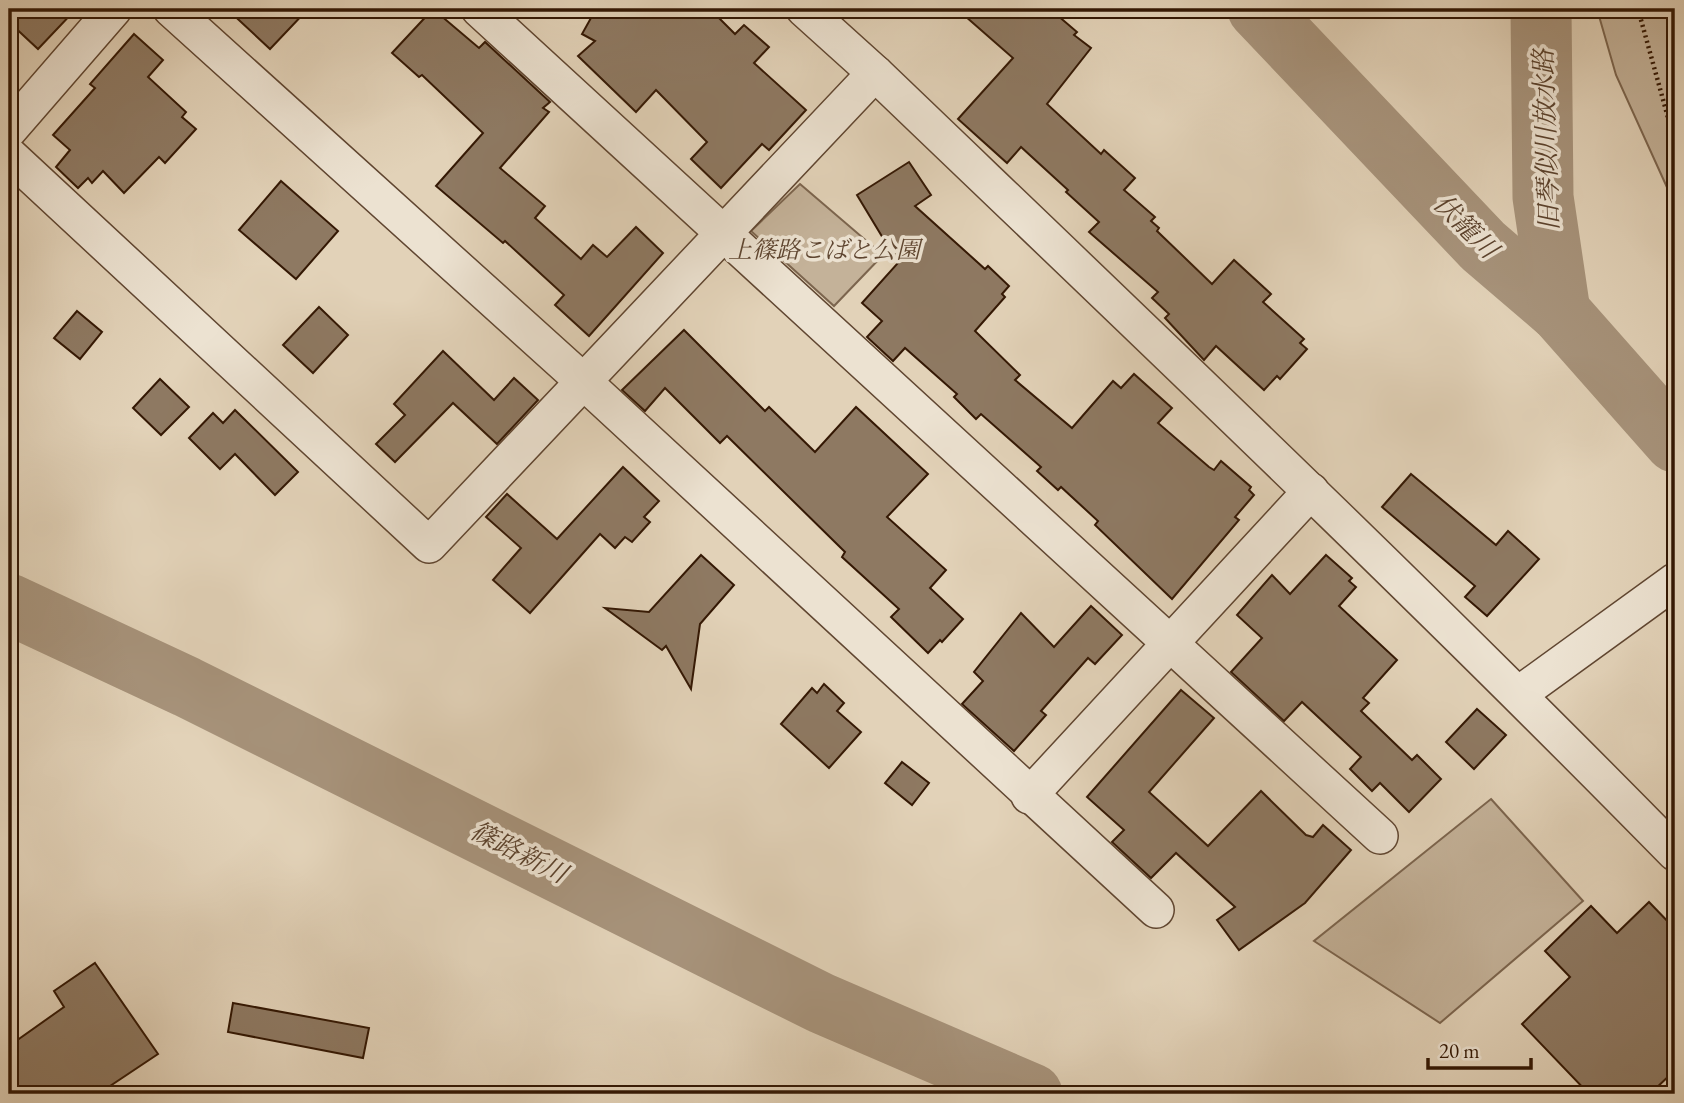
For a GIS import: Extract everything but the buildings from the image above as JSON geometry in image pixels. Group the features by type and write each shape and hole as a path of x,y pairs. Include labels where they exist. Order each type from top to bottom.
{"street":[{"path":"9,130 114,9"},
{"path":"171,9 584,382 1029,796 1156,910"},
{"path":"479,9 1380,836"},
{"path":"804,9 875,73 1311,491 1519,694 1675,853"},
{"path":"9,155 429,545 875,73"},
{"path":"1029,796 1168,642 1311,491"},
{"path":"1519,694 1675,581"}],"path":[{"path":"1637,9 1675,143"}],"green space":[{"path":"1597,9 1675,9 1675,205 1616,75"},
{"name":"上篠路こばと公園","path":"800,184 883,255 834,306 751,231"},
{"path":"1491,799 1583,901 1440,1023 1314,941"}],"waterway":[{"name":"伏籠川","path":"1258,9 1483,246 1560,312 1675,442"},
{"name":"旧琴似川放水路","path":"1541,9 1543,197 1560,312"},
{"name":"篠路新川","path":"9,604 187,687 821,1003 1032,1094"}]}
